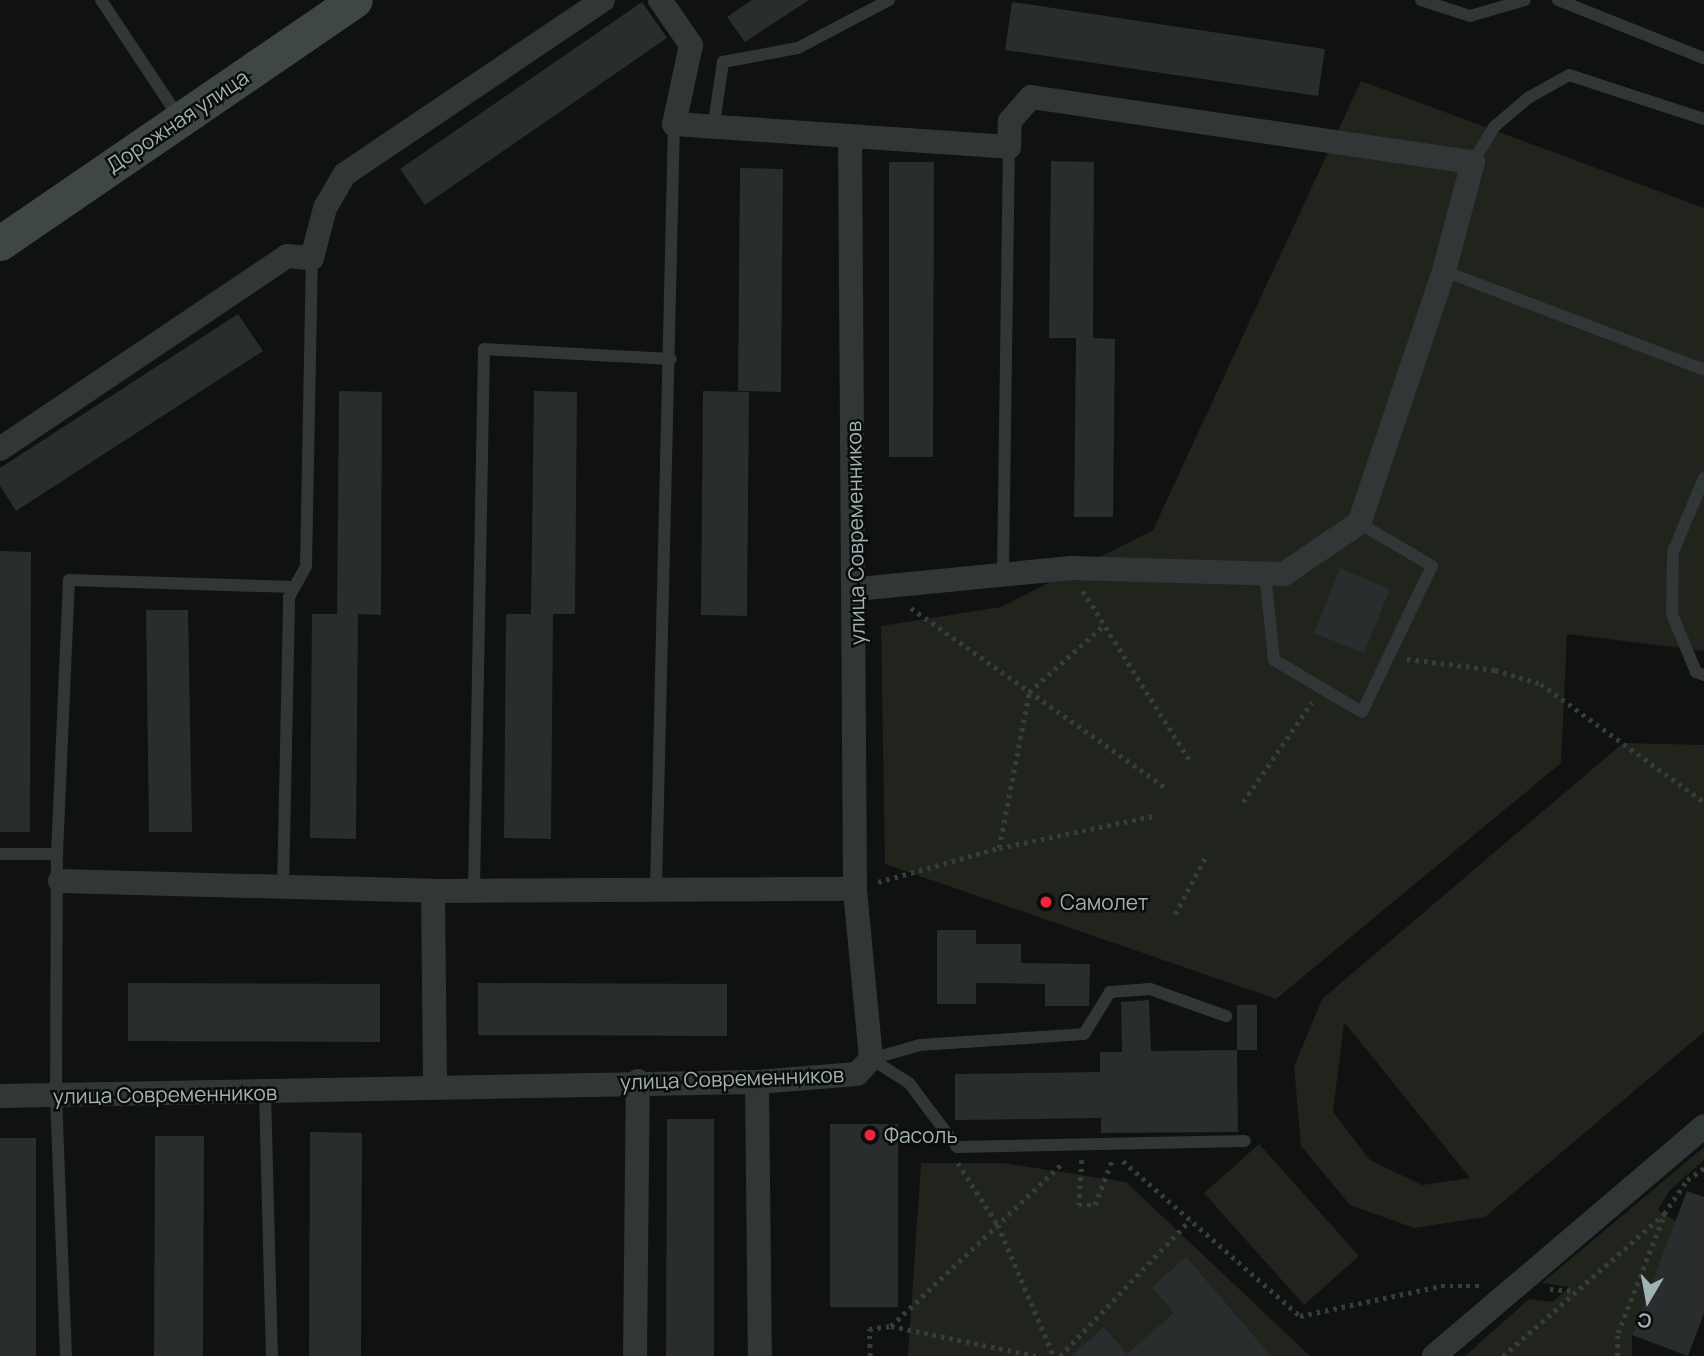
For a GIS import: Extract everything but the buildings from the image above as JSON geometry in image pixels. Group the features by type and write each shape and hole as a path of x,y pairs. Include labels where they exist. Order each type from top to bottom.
{"street":[{"name":"Дорожная улица","path":"0,243 355,0"},
{"path":"0,449 287,256 312,258 325,208 345,174 603,0"},
{"path":"660,0 691,45 674,124 714,123 850,137 1009,147 1010,121 1031,97 1473,162 1444,271 1359,523 1284,574 1071,568 1003,572 868,587"},
{"name":"улица Современников","path":"0,1097 638,1081 757,1082 857,1074 871,1059 855,889 868,587 850,137"},
{"path":"60,881 283,890 433,891 656,887 855,889"},
{"path":"433,891 435,1086"},
{"path":"635,1356 638,1081"},
{"path":"757,1082 760,1356"},
{"path":"1434,1356 1514,1284 1704,1126"}],"lane":[{"path":"101,0 180,120"},
{"path":"714,123 723,62 798,48 889,0"},
{"path":"1421,0 1470,16 1518,1"},
{"path":"1558,0 1704,58"},
{"path":"1473,162 1494,127 1528,98 1569,75 1704,119"},
{"path":"656,887 671,359 674,124"},
{"path":"1003,572 1009,147"},
{"path":"283,890 289,597 306,566 312,258"},
{"path":"1444,271 1704,370"},
{"path":"474,889 484,349 671,359"},
{"path":"1704,478 1673,552 1672,614 1696,672 1704,675"},
{"path":"1265,572 1273,660 1320,690 1362,712 1432,566 1359,523"},
{"path":"66,1356 56,1097 60,881 57,854 69,580 294,587"},
{"path":"0,854 57,854"},
{"path":"871,1059 920,1045 1084,1034 1110,992 1150,989 1226,1016"},
{"path":"871,1059 909,1083 957,1147 1245,1140"},
{"path":"265,1092 272,1356"}],"path":[{"path":"1071,568 1102,627 1189,759"},
{"path":"868,587 1029,692 1168,789"},
{"path":"999,848 1029,692 1102,627"},
{"path":"1389,656 1494,670 1542,684 1704,802"},
{"path":"1243,802 1320,690"},
{"path":"855,889 999,848 1153,816"},
{"path":"1175,914 1207,854"},
{"path":"1104,1144 1300,1316 1441,1286 1514,1284 1574,1291"},
{"path":"1083,1145 1079,1205 1095,1205 1115,1154"},
{"path":"891,1326 1083,1145"},
{"path":"957,1147 955,1158 998,1225 1054,1356"},
{"path":"1617,1356 1618,1333 1664,1214 1687,1180 1704,1168"},
{"path":"1503,1356 1664,1214"},
{"path":"1059,1356 1190,1220"},
{"path":"870,1356 869,1329 891,1326 1036,1356"}],"shaded area":[{"path":"1361,81 1704,208 1704,651 1567,634 1561,763 1276,999 885,864 881,626 1001,607 1153,530"},
{"path":"1623,743 1704,745 1704,1032 1485,1217 1414,1228 1350,1205 1301,1146 1294,1067 1322,999","holes":["1345,1023 1470,1178 1422,1185 1370,1160 1333,1112"]},
{"path":"1259,1144 1359,1256 1304,1305 1204,1193"},
{"path":"1704,1147 1704,1160 1670,1190 1658,1210 1676,1221 1632,1335 1632,1356 1465,1356 1529,1299 1553,1302 1569,1287 1542,1283"},
{"path":"921,1163 1003,1163 1126,1182 1310,1356 908,1356"}],"place":[{"name":"Самолет","path":"1046,902"},
{"name":"Фасоль","path":"870,1135"}]}
